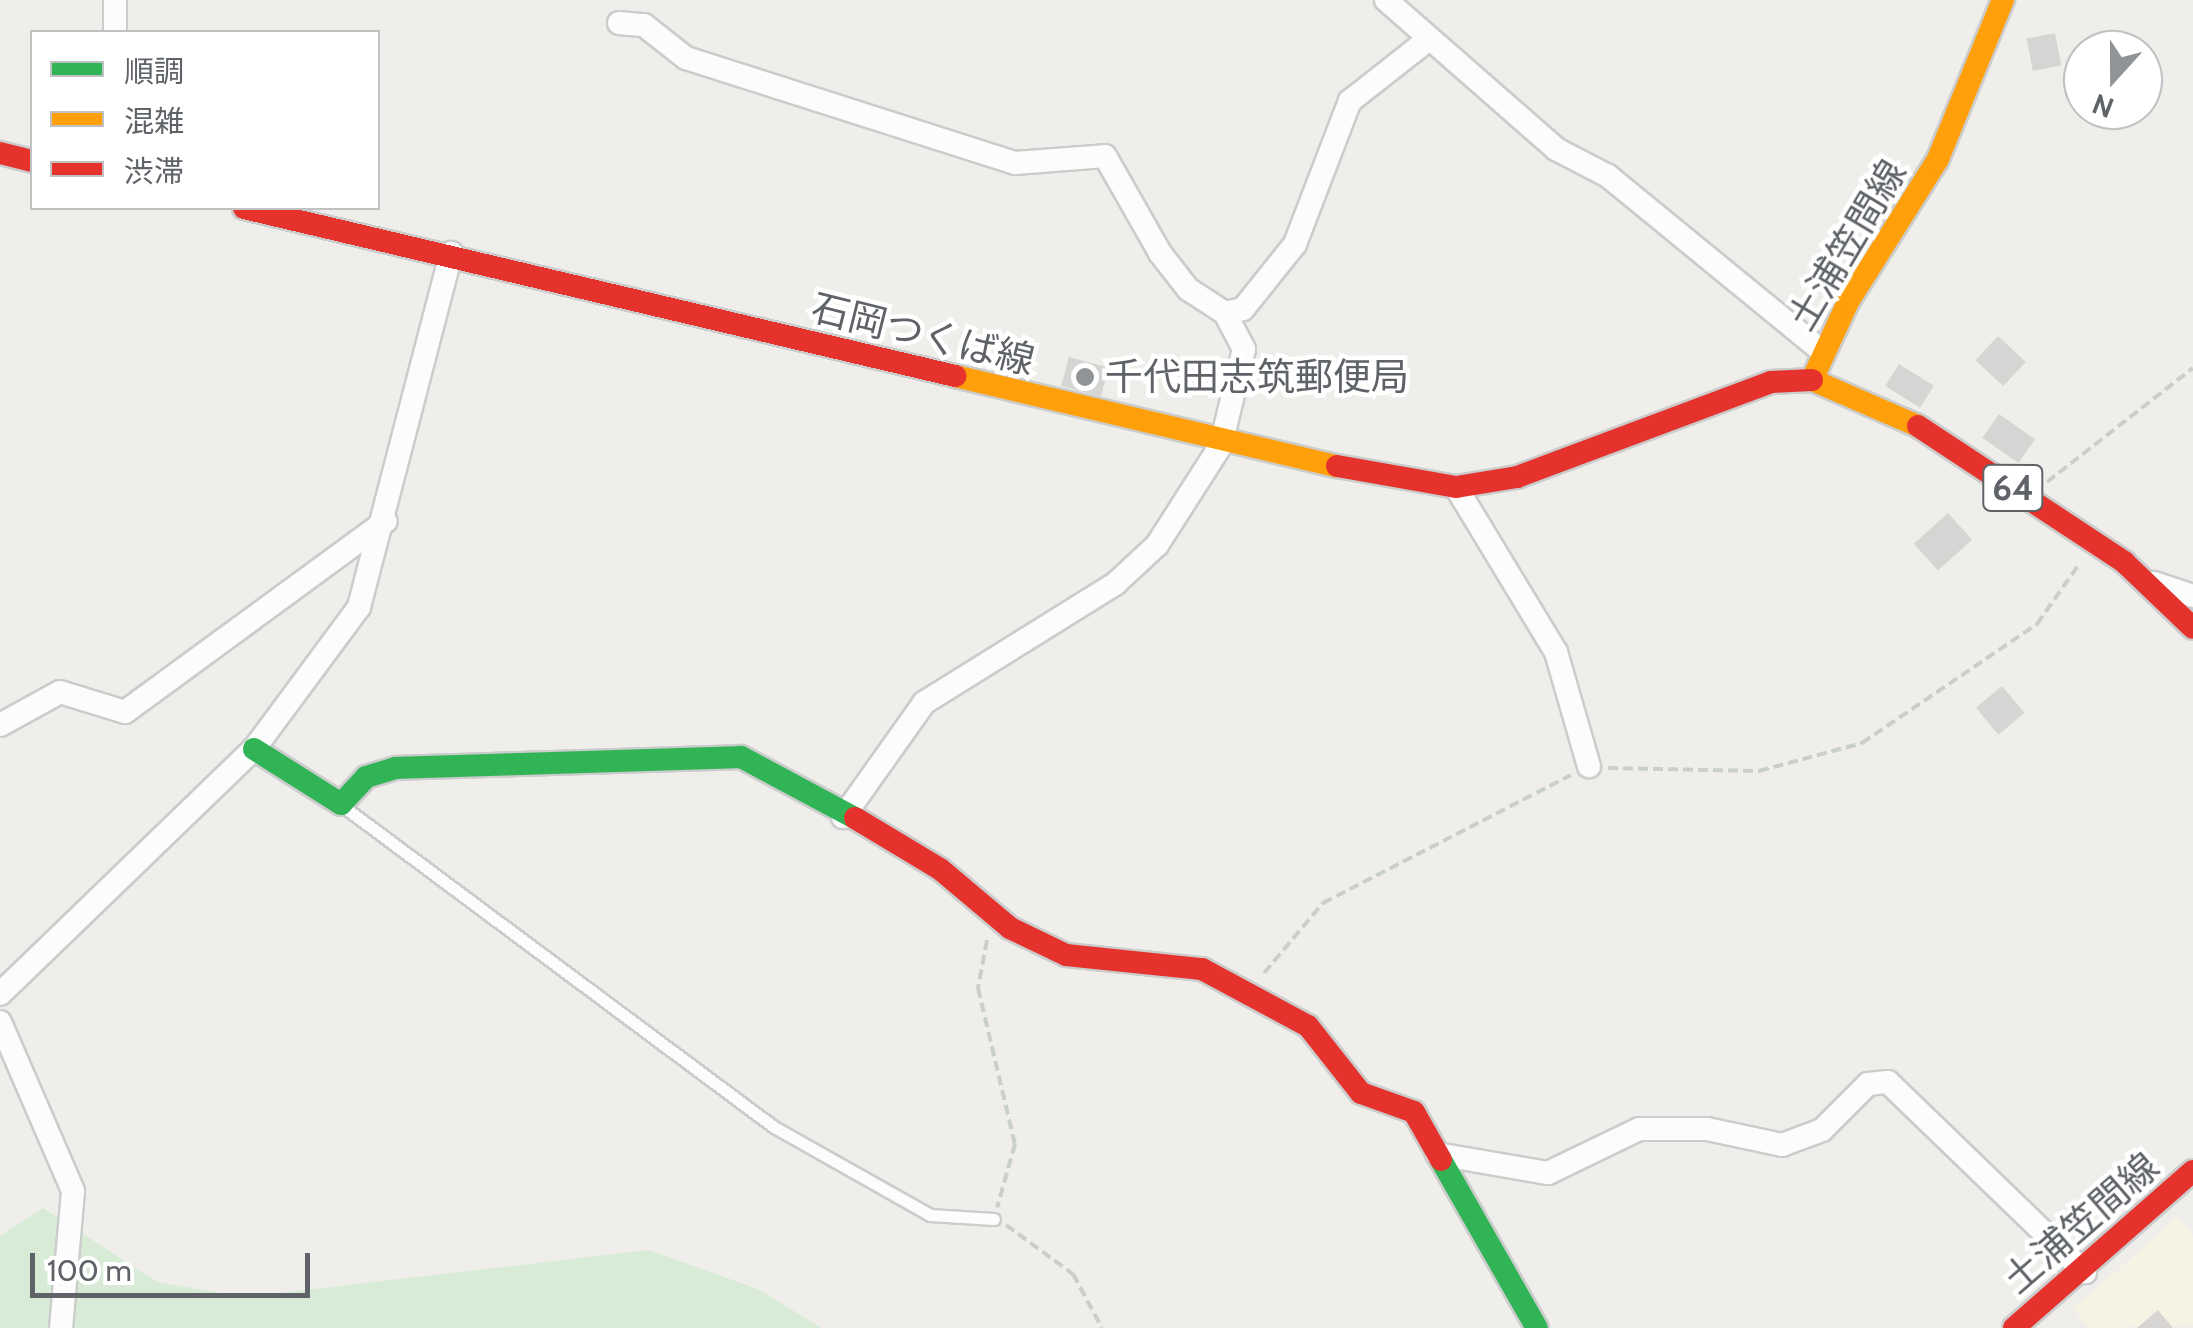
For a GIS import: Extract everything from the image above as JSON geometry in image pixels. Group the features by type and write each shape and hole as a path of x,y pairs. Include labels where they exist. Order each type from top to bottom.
{"main road":[{"name":"土浦笠間線","path":"2004,0 1938,159 1822,352 1812,380 1881,404 2028,498 2149,582 2193,628"},
{"path":"0,154 30,161"},
{"name":"石岡つくば線","path":"253,210 451,253 1221,445 1456,488 1559,466 1772,382 1812,380"},
{"path":"254,749 341,804 366,778 396,768 741,757 994,906 1010,928 1066,955 1202,970 1236,994 1308,1026 1362,1093 1414,1112 1537,1328"},
{"name":"土浦笠間線","path":"2014,1328 2084,1272 2193,1171"}],"street":[{"path":"115,0 115,30"},
{"path":"1386,0 1556,149 1608,176 1822,352"},
{"path":"619,24 644,25 686,58 1015,163 1105,156 1160,253 1188,289 1225,313 1244,349 1221,445 1157,545 1116,584 924,703 843,817"},
{"path":"1225,313 1243,309 1295,244 1350,102 1429,39"},
{"path":"0,994 254,749 359,607 386,521 451,253"},
{"path":"1456,488 1556,652 1589,766"},
{"path":"0,725 60,692 126,712 386,521"},
{"path":"2149,582 2193,596"},
{"path":"0,1022 72,1191 61,1328"},
{"path":"1438,1154 1548,1174 1639,1129 1707,1129 1782,1145 1822,1130 1868,1084 1888,1082 2084,1272"}],"lane":[{"path":"341,804 774,1127 930,1215 994,1219"}],"path":[{"path":"2028,498 2193,368"},
{"path":"1236,994 1322,904 1589,766 1759,771 1862,743 2037,624 2097,543"},
{"path":"994,906 978,988 1015,1144 994,1219 1073,1274 1102,1328"}],"shaded area":[{"path":"2178,1217 2193,1237 2193,1325 2090,1328 2073,1309"}],"green space":[{"path":"43,1208 157,1282 245,1297 649,1250 760,1290 821,1328 0,1328 0,1236"}],"building":[{"path":"2055,33 2061,65 2033,71 2027,39"},
{"path":"1998,336 2026,362 2003,386 1975,360"},
{"path":"1069,357 1109,368 1101,397 1061,386"},
{"path":"1899,364 1934,386 1920,408 1885,386"},
{"path":"1999,414 2035,439 2018,463 1982,438"},
{"path":"1948,513 1972,540 1938,571 1914,544"},
{"path":"2002,686 2024,713 1998,735 1976,708"},
{"path":"2158,1310 2173,1328 2137,1328"}],"traffic: fast":[{"path":"254,749 341,804 366,777 396,768 741,757 855,818"},
{"path":"1441,1160 1537,1328"}],"traffic: slow":[{"path":"1918,426 1812,380 1848,302 1938,159 2003,0"},
{"path":"955,376 1337,466"}],"traffic: jam":[{"path":"0,153 30,160"},
{"path":"252,210 955,376"},
{"path":"1337,466 1456,487 1517,477 1771,382 1812,380"},
{"path":"1918,426 2124,562 2193,628"},
{"path":"855,818 940,869 1010,928 1066,955 1202,969 1308,1026 1361,1093 1414,1112 1441,1160"},
{"path":"2014,1328 2193,1171"}],"place":[{"name":"千代田志筑郵便局","path":"1085,377"}]}
